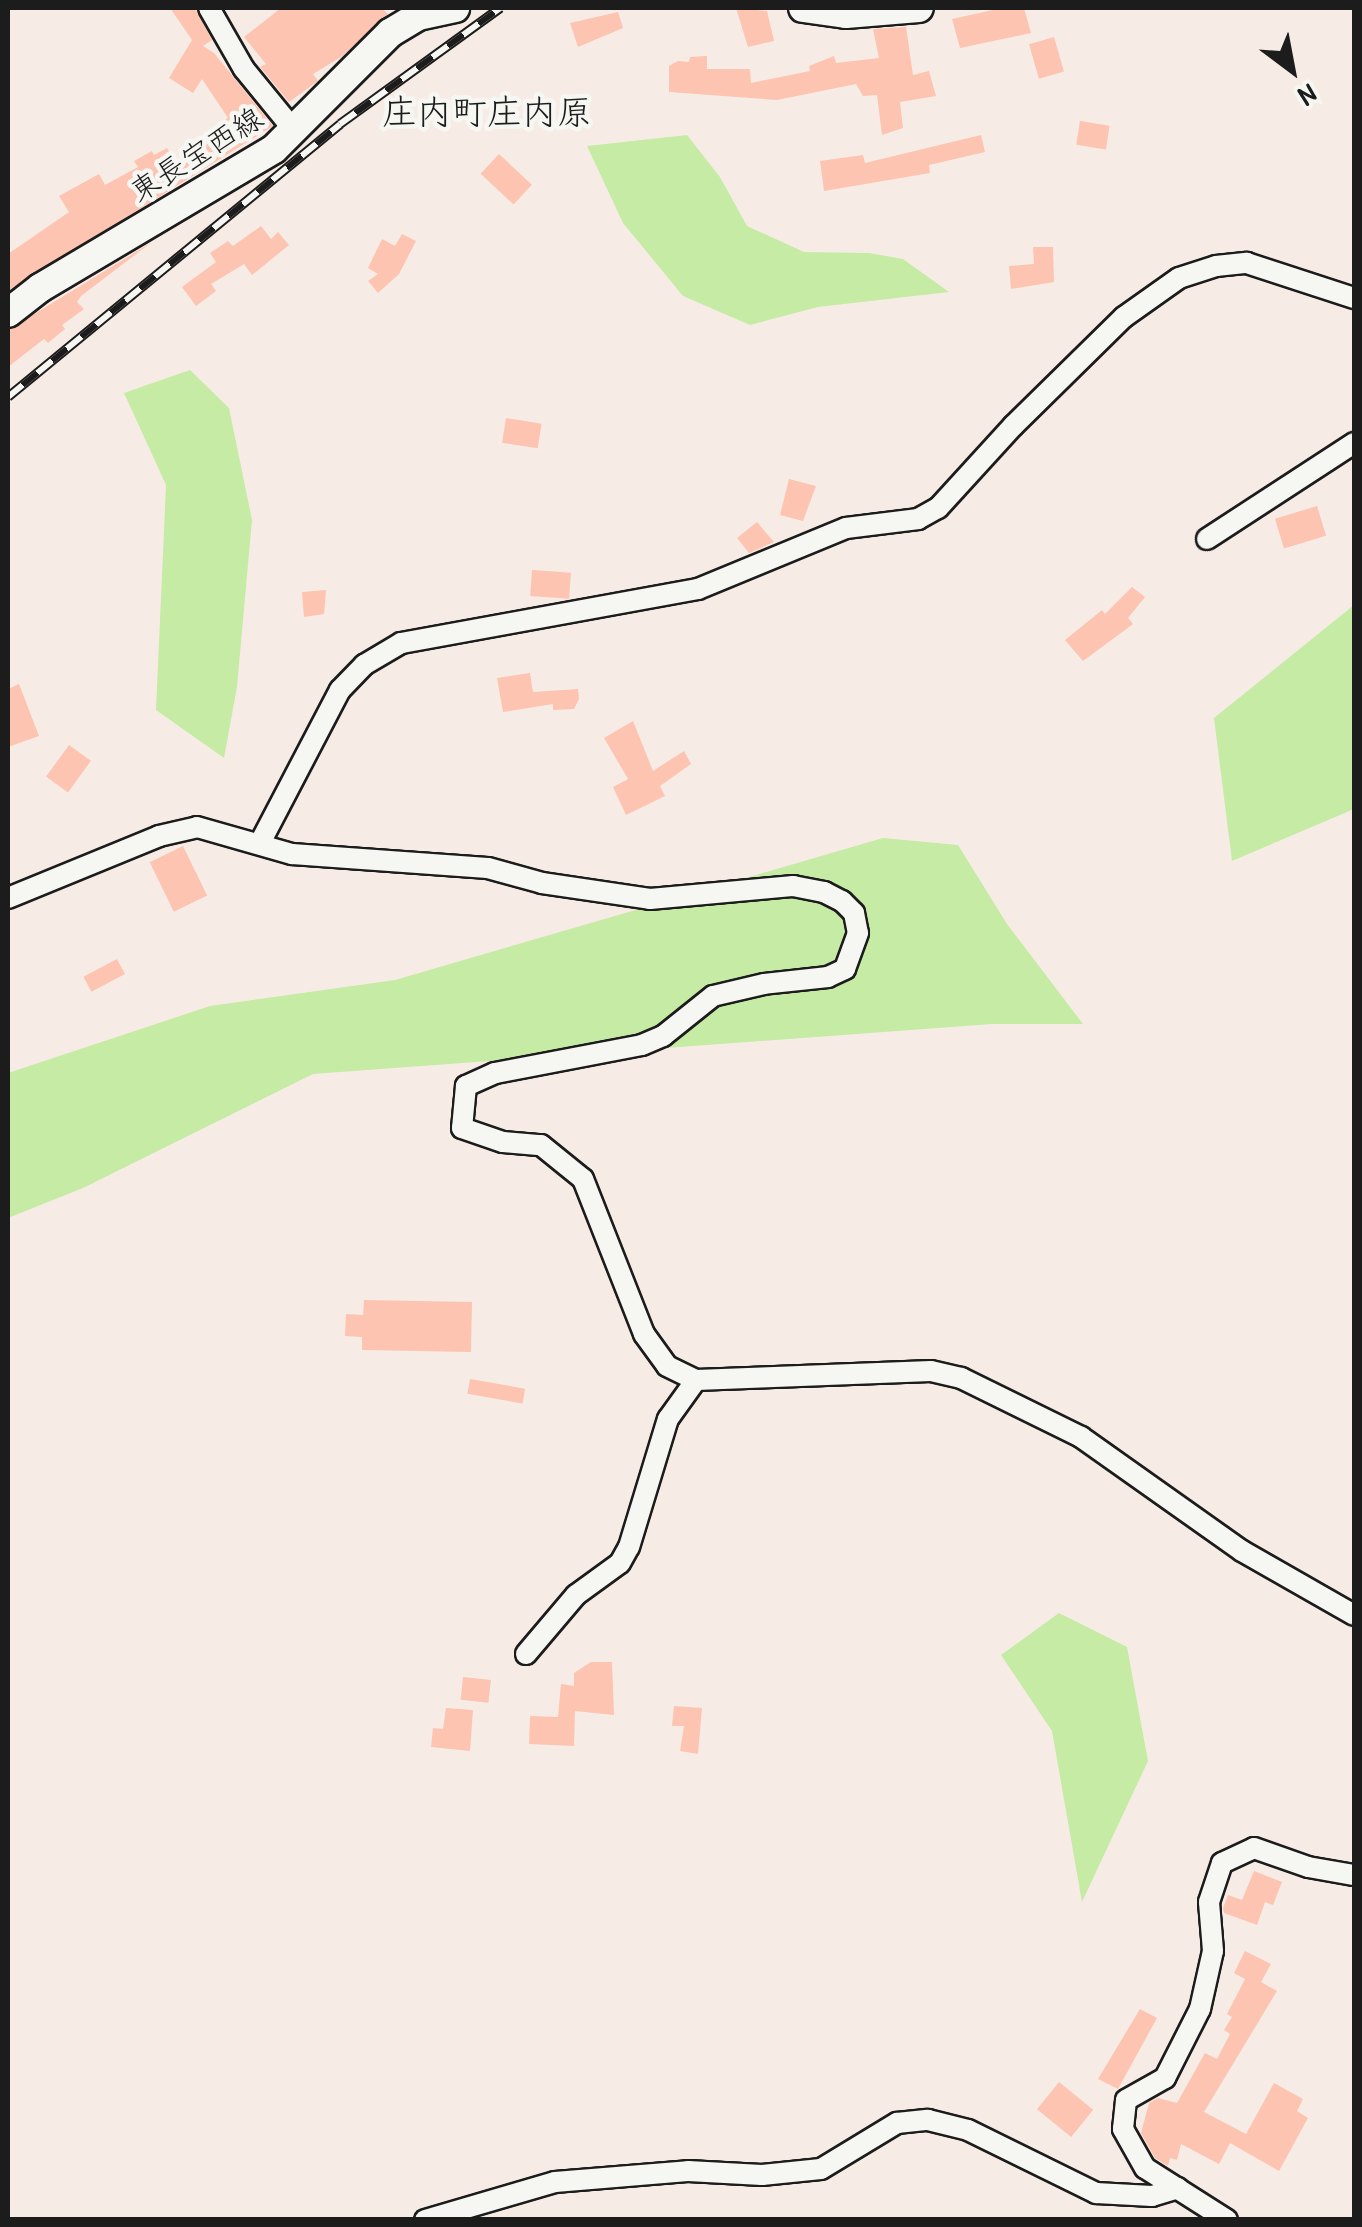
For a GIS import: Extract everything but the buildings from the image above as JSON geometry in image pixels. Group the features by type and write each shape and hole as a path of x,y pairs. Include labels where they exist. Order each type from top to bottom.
{"main road":[{"name":"東長宝西線","path":"8,313 40,288 274,148 390,33 418,16 455,8"},
{"path":"803,8 861,14 918,8"}],"street":[{"path":"209,8 244,69 293,129"},
{"path":"261,842 340,690 364,664 401,643 698,589 846,528 918,519 938,508 1012,426 1124,317 1179,278 1216,266 1247,263 1354,298"},
{"path":"1207,539 1354,442"},
{"path":"8,898 159,836 198,827 292,854 488,868 542,883 650,899 794,886 824,892 854,913 856,947 845,969 828,978 736,988 714,996 663,1036 642,1045 495,1073 466,1086 462,1128 503,1142 541,1146 583,1179 644,1334 666,1366 696,1380 931,1372 961,1378 1081,1437 1242,1552 1354,1615"},
{"path":"526,1654 576,1594 620,1563 629,1547 668,1418 696,1380"},
{"path":"1227,2220 1145,2168 1123,2129 1126,2100 1166,2078 1194,2024 1213,1951 1209,1902 1222,1863 1254,1848 1308,1867 1354,1875"},
{"path":"425,2220 555,2182 688,2170 762,2175 821,2169 897,2124 928,2120 968,2130 1096,2193 1152,2196 1178,2188"}],"green space":[{"path":"687,135 720,177 747,226 804,252 869,253 903,259 949,292 818,307 750,325 683,296 623,223 587,146"},
{"path":"190,370 229,408 252,520 237,687 224,758 156,710 166,485 124,393"},
{"path":"1354,605 1354,809 1232,861 1214,718"},
{"path":"883,838 958,845 1007,924 1083,1024 992,1024 313,1074 83,1188 8,1218 8,1073 210,1006 395,980"},
{"path":"1059,1613 1127,1647 1148,1761 1082,1902 1052,1731 1001,1655"}],"railway":[{"path":"8,397 340,124 500,8"}],"district":[{"name":"庄内町庄内原","path":"487,112"}]}
